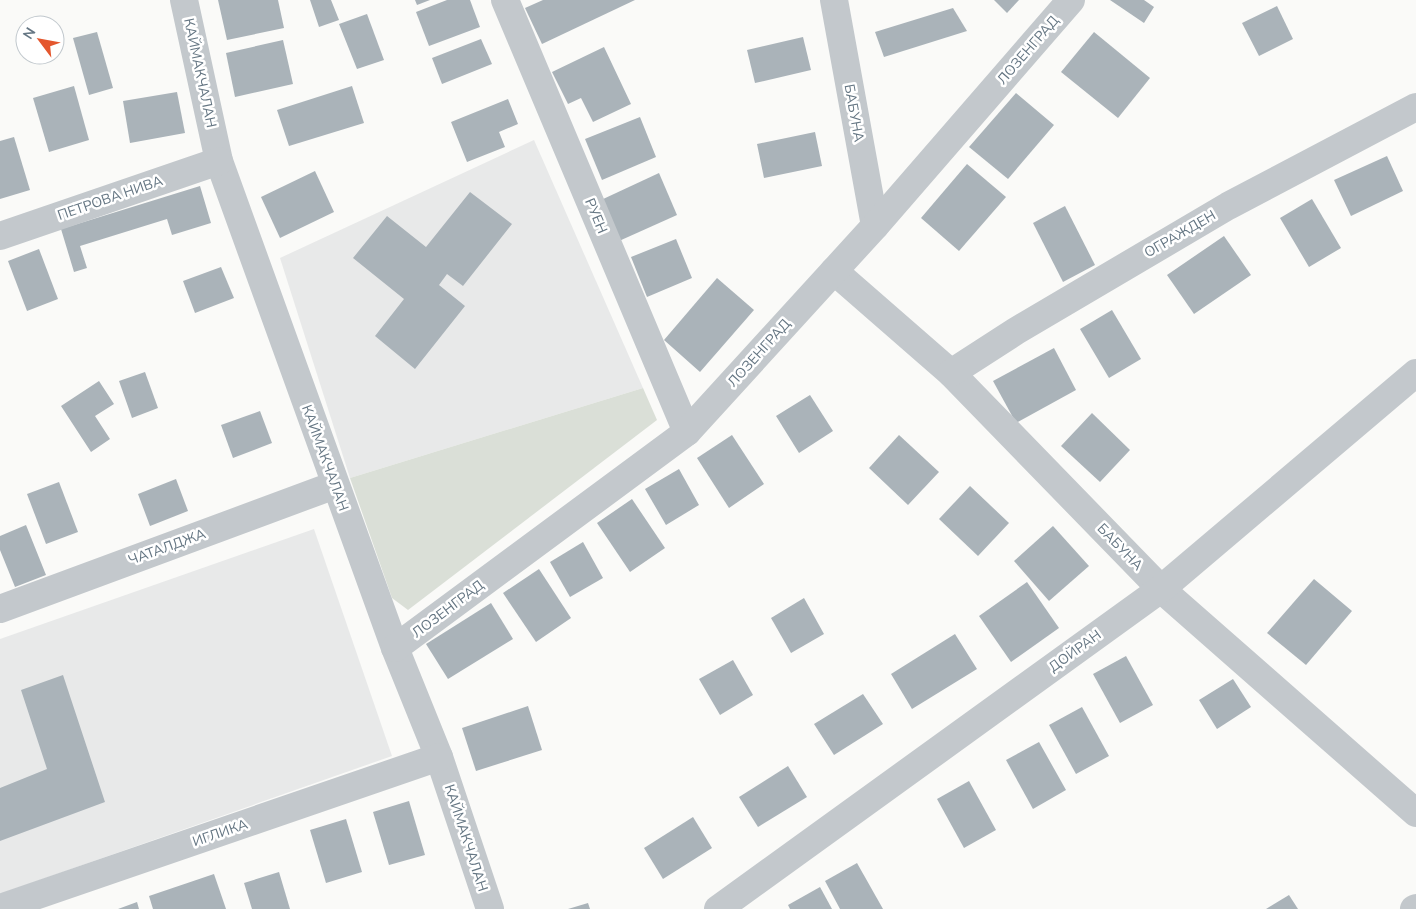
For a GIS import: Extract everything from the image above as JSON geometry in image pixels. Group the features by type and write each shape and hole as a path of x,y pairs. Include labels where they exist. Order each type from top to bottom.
{"street":[{"name":"КАЙМАКЧАЛАН","path":"184,0 219,161 334,484 395,648 440,757 490,909"},
{"name":"РУЕН","path":"505,0 687,432"},
{"name":"БАБУНА","path":"834,0 875,226"},
{"name":"ЛОЗЕНГРАД","path":"395,648 687,432 875,226 1071,0"},
{"name":"ОГРАЖДЕН","path":"951,373 1016,330 1228,206 1416,108"},
{"name":"ПЕТРОВА НИВА","path":"0,236 219,161"},
{"name":"БАБУНА","path":"834,271 951,373 1161,589 1416,813"},
{"name":"ДОЙРАН","path":"718,909 1161,589 1416,373"},
{"name":"ЧАТАЛДЖА","path":"0,609 334,484"},
{"name":"ИГЛИКА","path":"0,908 440,757"}],"shaded area":[{"path":"534,140 643,388 350,478 280,258"},
{"path":"643,388 657,420 408,610 392,598 350,478"},
{"path":"314,529 392,756 0,894 0,639"}],"building":[{"path":"218,0 278,0 284,28 227,40"},
{"path":"310,0 331,0 339,20 319,27"},
{"path":"415,0 430,0 417,5"},
{"path":"447,0 470,0 480,27 429,46 416,12"},
{"path":"543,0 635,0 542,44 525,8"},
{"path":"994,0 1019,0 1007,13"},
{"path":"1110,0 1144,0 1154,7 1144,23"},
{"path":"1277,6 1293,39 1259,56 1242,23"},
{"path":"953,8 967,31 884,57 875,32"},
{"path":"367,14 384,60 357,69 339,24"},
{"path":"97,32 113,88 89,95 73,38"},
{"path":"1094,32 1150,78 1118,118 1061,72"},
{"path":"803,37 811,70 755,83 747,50"},
{"path":"481,39 492,64 442,84 432,58"},
{"path":"283,40 293,84 235,97 226,53"},
{"path":"604,47 631,104 593,122 581,98 568,104 552,72"},
{"path":"74,86 89,140 49,152 33,98"},
{"path":"352,86 364,123 289,146 277,110"},
{"path":"177,92 185,133 130,143 123,101"},
{"path":"1016,93 1054,125 1008,179 969,147"},
{"path":"508,99 518,124 499,132 505,147 467,162 451,122"},
{"path":"640,117 656,157 602,180 585,139"},
{"path":"815,132 822,166 764,178 757,144"},
{"path":"14,137 30,190 0,199 0,141"},
{"path":"1387,156 1403,191 1351,216 1334,180"},
{"path":"967,164 1006,197 959,251 921,218"},
{"path":"315,171 334,212 280,238 261,197"},
{"path":"659,173 677,215 619,241 601,200"},
{"path":"200,186 211,223 172,235 167,219 80,246 87,268 74,272 61,229"},
{"path":"470,192 512,224 463,286 447,274 439,285 465,306 415,369 375,336 404,299 353,258 387,216 426,247"},
{"path":"1312,199 1341,248 1309,267 1280,218"},
{"path":"1065,206 1095,265 1063,282 1033,223"},
{"path":"1224,236 1251,275 1194,314 1167,275"},
{"path":"676,239 692,278 647,297 631,257"},
{"path":"39,249 58,299 27,311 8,261"},
{"path":"221,267 234,298 195,313 183,281"},
{"path":"717,278 754,310 700,372 664,340"},
{"path":"1112,310 1141,359 1109,378 1080,329"},
{"path":"1054,348 1076,390 1016,423 993,381"},
{"path":"145,372 158,408 132,418 119,381"},
{"path":"99,381 114,404 95,416 110,439 91,452 61,406"},
{"path":"810,395 833,431 799,453 776,416"},
{"path":"260,411 272,443 233,458 221,425"},
{"path":"1092,413 1130,450 1100,482 1061,446"},
{"path":"732,435 764,484 729,508 697,458"},
{"path":"899,435 939,472 908,505 869,468"},
{"path":"679,469 699,505 666,525 645,489"},
{"path":"176,479 188,511 150,526 138,494"},
{"path":"59,482 78,532 46,544 27,494"},
{"path":"970,486 1009,523 978,556 939,519"},
{"path":"632,499 665,548 630,572 597,523"},
{"path":"26,525 46,575 15,587 0,550 0,536"},
{"path":"1053,526 1089,566 1049,601 1014,561"},
{"path":"583,542 603,578 570,597 550,562"},
{"path":"539,569 571,618 536,642 503,593"},
{"path":"1314,579 1352,611 1306,665 1267,633"},
{"path":"1027,582 1059,628 1011,662 979,616"},
{"path":"804,598 824,634 791,653 771,618"},
{"path":"491,603 513,639 448,679 426,644"},
{"path":"955,634 977,669 912,709 891,674"},
{"path":"1126,656 1153,705 1120,723 1093,674"},
{"path":"733,660 753,695 720,715 699,679"},
{"path":"63,675 105,802 0,841 0,788 47,769 21,690"},
{"path":"1233,679 1251,707 1217,729 1199,700"},
{"path":"863,694 883,724 834,755 814,724"},
{"path":"528,706 542,750 476,771 462,728"},
{"path":"1082,707 1109,756 1076,774 1049,725"},
{"path":"1039,742 1066,790 1033,809 1006,760"},
{"path":"788,766 807,797 758,827 739,797"},
{"path":"969,781 996,830 964,848 937,799"},
{"path":"409,801 425,855 389,865 373,812"},
{"path":"693,817 712,848 663,879 644,848"},
{"path":"346,819 362,872 326,883 310,830"},
{"path":"857,863 883,909 840,909 825,881"},
{"path":"279,872 290,909 252,909 244,883"},
{"path":"214,874 226,909 153,909 149,896"},
{"path":"820,887 832,909 790,909 788,905"},
{"path":"1289,895 1298,909 1266,909"},
{"path":"137,902 139,909 118,909"},
{"path":"588,903 590,909 568,909"}]}
